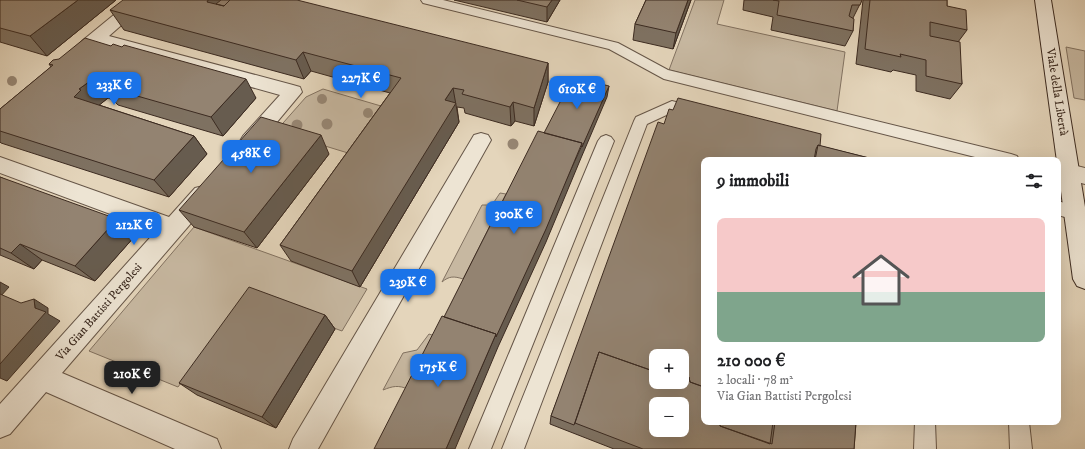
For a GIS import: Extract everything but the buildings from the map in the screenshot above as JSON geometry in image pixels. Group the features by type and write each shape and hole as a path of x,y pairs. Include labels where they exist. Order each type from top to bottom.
{"street":[{"path":"78,53 142,0"},
{"name":"Viale della Libertà","path":"1043,0 1070,173 1067,210 1085,279"},
{"path":"96,38 293,92 236,157"},
{"path":"303,449 481,140"},
{"path":"0,165 173,228"},
{"name":"Via Gian Battisti Pergolesi","path":"0,424 215,181"},
{"path":"42,377 207,449"}],"lane":[{"path":"427,0 613,46 664,74 999,157"},
{"path":"513,449 642,121 672,106 710,116"},
{"path":"480,449 606,141"},
{"path":"925,425 925,449"},
{"path":"1019,425 1021,449"}],"shaded area":[{"path":"695,0 724,0 717,24 845,52 837,111 669,70"},
{"path":"1066,47 1085,51 1085,100 1074,98"},
{"path":"323,89 381,106 348,153 276,131 306,97"},
{"path":"500,193 506,194 463,279 452,277 442,282 482,205 492,205"},
{"path":"194,227 367,289 342,331 244,295 178,387 89,351"},
{"path":"429,334 435,336 408,389 396,386 383,390 403,353 417,350"}]}
